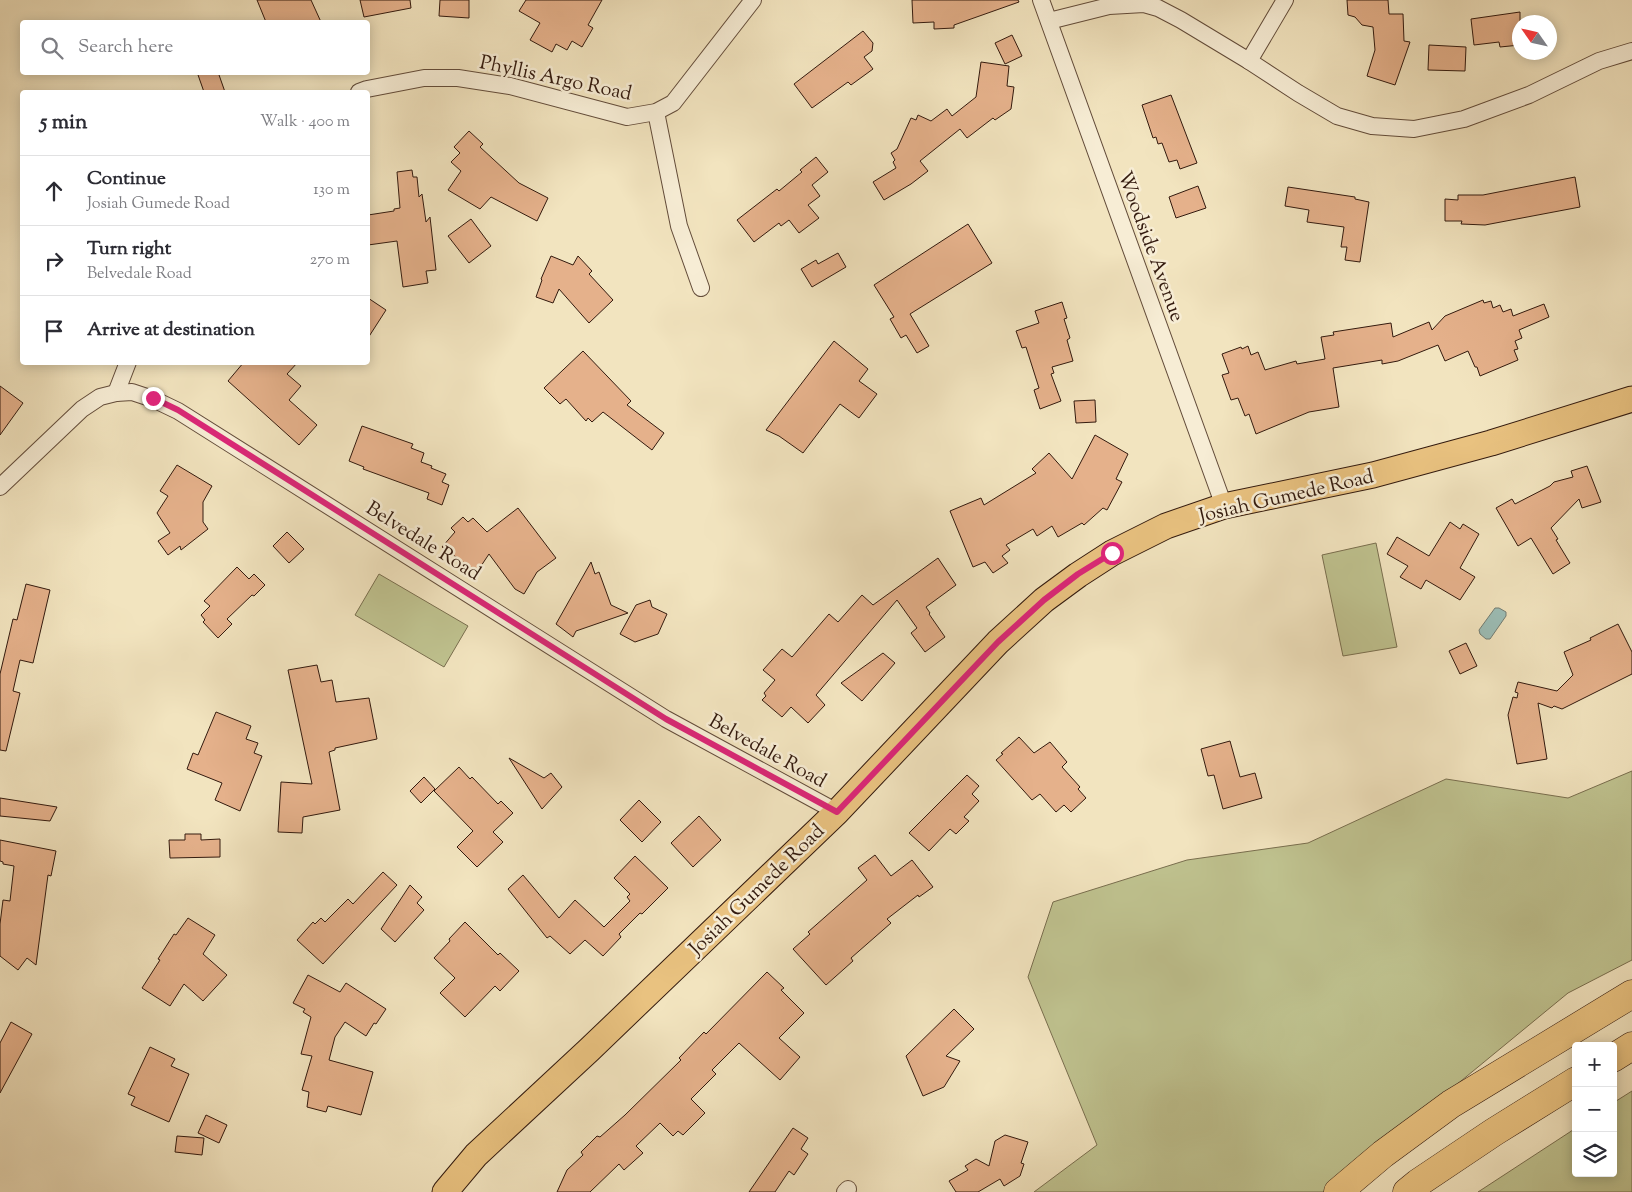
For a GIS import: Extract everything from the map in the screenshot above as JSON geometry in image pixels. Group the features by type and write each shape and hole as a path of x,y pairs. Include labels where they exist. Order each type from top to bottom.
{"highway":[{"path":"1338,1192 1383,1154 1451,1104 1632,994"},
{"path":"1617,1055 1632,1046"},
{"path":"1407,1192 1494,1132 1572,1083"}],"main road":[{"name":"Josiah Gumede Road","path":"444,1192 476,1155 837,812 998,642 1044,600 1078,574 1112,553 1166,526 1224,506 1382,472 1491,443 1632,399"}],"street":[{"name":"Phyllis Argo Road","path":"364,90 424,78 458,78 510,86 626,117 656,112 673,103 753,0"},
{"name":"Woodside Avenue","path":"1041,0 1224,506"},
{"path":"1249,61 1285,0"},
{"path":"1049,21 1109,6 1144,4 1158,8 1249,61 1336,116 1372,126 1414,129 1464,119 1529,95 1599,61 1632,50"},
{"path":"656,112 679,226 701,288"},
{"path":"116,393 127,365"},
{"name":"Belvedale Road","path":"0,487 82,409 100,397 132,392 153,398 178,410 666,719 837,812"}],"green space":[{"path":"1376,543 1397,647 1343,656 1322,555"},
{"path":"379,574 468,626 444,667 355,615"},
{"path":"1632,771 1632,960 1568,993 1326,1192 1034,1192 1097,1145 1028,977 1053,902 1187,860 1308,843 1446,779 1568,798"},
{"path":"1632,1091 1632,1192 1478,1192 1572,1131 1572,1177 1617,1177 1617,1100"}],"water":[{"path":"1495,608 1506,612 1506,616 1490,639 1486,639 1480,634 1479,630"}],"building":[{"path":"257,0 311,0 320,20 265,20"},
{"path":"360,0 410,0 411,8 364,17"},
{"path":"440,0 469,0 469,18 439,16"},
{"path":"526,0 602,0 588,25 593,28 582,47 572,41 567,50 556,44 552,52 530,40 540,23 519,11"},
{"path":"912,0 1018,0 1019,2 954,25 954,28 934,29 934,22 913,23"},
{"path":"1347,0 1388,0 1389,14 1403,14 1404,41 1410,42 1395,85 1367,76 1375,50 1373,27 1362,25 1355,17 1348,15"},
{"path":"1520,12 1520,15 1512,15 1512,46 1500,47 1499,42 1474,45 1471,19"},
{"path":"863,31 873,43 872,51 864,57 873,69 851,85 848,82 812,108 794,84"},
{"path":"1012,35 1022,56 1005,64 995,43"},
{"path":"1429,45 1466,47 1465,71 1428,70"},
{"path":"981,62 1009,66 1007,86 1014,87 1011,109 995,120 993,118 967,138 960,129 920,161 928,171 884,200 873,182 896,168 893,162 895,160 891,153 897,149 911,118 916,120 918,115 931,121 947,109 952,116 976,97"},
{"path":"198,75 219,75 224,90 203,90"},
{"path":"1171,95 1197,163 1180,169 1177,160 1169,162 1162,143 1158,144 1156,137 1153,138 1142,105"},
{"path":"469,131 483,144 480,147 519,183 548,198 537,221 491,197 480,209 448,190 461,171 451,162 460,153 454,147"},
{"path":"816,157 828,172 812,185 820,196 808,205 819,218 799,233 789,220 781,226 779,223 754,242 737,220 777,189 779,191 802,172 800,170"},
{"path":"412,170 413,177 417,177 419,197 422,194 426,222 430,217 436,270 426,271 428,283 403,287 397,241 370,245 370,215 394,211 394,209 400,208 397,172"},
{"path":"1575,177 1580,207 1485,225 1461,224 1462,221 1445,221 1445,199 1458,200 1458,195 1483,195"},
{"path":"1198,186 1206,208 1176,218 1169,197"},
{"path":"1288,187 1355,197 1355,199 1369,202 1360,262 1345,260 1347,247 1341,247 1344,227 1307,222 1309,210 1285,206"},
{"path":"471,219 491,246 469,263 448,236"},
{"path":"968,224 992,263 910,314 929,346 917,353 906,335 901,338 890,319 894,317 874,285"},
{"path":"838,253 846,267 812,287 801,269 816,260 818,264"},
{"path":"551,256 573,265 578,256 592,271 589,274 613,300 589,323 559,289 553,303 536,297"},
{"path":"370,299 386,310 370,335"},
{"path":"1483,300 1484,303 1491,301 1493,308 1500,305 1503,312 1511,309 1513,316 1544,304 1549,317 1519,330 1522,338 1515,341 1518,349 1514,350 1518,360 1480,376 1468,351 1445,361 1438,345 1398,361 1382,364 1382,360 1333,368 1339,407 1309,412 1256,434 1249,414 1245,416 1238,398 1231,400 1222,375 1229,373 1222,354 1241,347 1242,349 1248,346 1251,355 1258,352 1265,370 1296,361 1297,364 1325,359 1321,337 1334,335 1333,332 1391,323 1393,337 1429,322 1432,330 1445,316"},
{"path":"1062,302 1067,318 1064,319 1070,338 1067,340 1073,361 1052,367 1054,373 1051,374 1061,401 1040,409 1034,390 1039,388 1026,347 1022,348 1016,331 1039,323 1035,311"},
{"path":"834,341 868,369 859,381 877,394 859,418 840,404 803,453 779,436 766,430"},
{"path":"583,351 631,401 627,405 664,433 652,450 603,412 592,422 588,418 586,421 566,399 560,404 544,388"},
{"path":"241,365 295,365 287,374 301,386 289,400 317,425 299,445 228,381"},
{"path":"0,386 23,403 0,435"},
{"path":"1095,400 1096,422 1076,423 1074,401"},
{"path":"362,426 413,444 411,448 424,453 421,462 446,474 442,482 449,485 442,505 427,499 429,493 363,469 364,467 349,461"},
{"path":"1095,435 1128,454 1116,479 1122,482 1107,510 1103,508 1084,525 1082,523 1058,537 1052,526 1037,536 1033,529 1006,545 1010,550 1002,556 1008,563 993,573 985,562 973,567 950,511 981,498 984,505 1036,473 1032,469 1049,453 1072,479"},
{"path":"177,465 212,486 203,502 203,522 208,529 181,550 180,546 168,555 158,541 170,533 157,513 168,496 160,491"},
{"path":"1587,466 1601,502 1582,508 1579,499 1551,528 1570,563 1553,574 1531,538 1518,546 1496,508 1512,499 1515,504 1550,486 1554,482 1573,477 1571,471"},
{"path":"518,508 556,558 537,572 524,594 515,589 489,554 477,572 442,547 455,532 451,528 463,517 468,522 473,518 487,532"},
{"path":"1450,522 1460,529 1463,524 1479,534 1460,568 1475,577 1460,600 1426,580 1421,589 1400,577 1408,566 1387,554 1397,537 1429,556"},
{"path":"287,532 304,549 289,563 273,546"},
{"path":"938,558 956,585 926,607 945,637 925,652 911,633 917,628 897,600 816,695 825,705 808,723 791,707 782,717 762,700 766,696 764,693 775,680 763,670 782,649 792,657 829,614 838,622 862,595 873,605"},
{"path":"591,562 595,574 599,572 611,605 628,613 576,631 573,637 556,624"},
{"path":"237,567 249,579 254,574 265,585 227,619 232,624 218,638 203,622 205,620 201,615 210,606 204,601"},
{"path":"26,584 50,590 33,663 20,660 13,691 20,693 6,751 0,750 0,674 13,619 17,620"},
{"path":"650,600 652,607 667,614 658,634 635,642 620,634 636,605"},
{"path":"1618,624 1632,652 1632,674 1562,709 1538,703 1547,759 1517,764 1508,715 1513,697 1517,698 1518,693 1515,692 1518,682 1557,691 1573,675 1564,652 1591,640 1590,638"},
{"path":"1466,643 1477,666 1460,674 1449,651"},
{"path":"883,653 895,663 862,701 841,683"},
{"path":"317,665 321,682 332,680 336,702 369,698 377,739 335,748 335,750 329,752 340,810 303,817 302,833 278,832 281,782 312,784 288,670"},
{"path":"216,712 251,726 246,739 258,743 254,753 262,756 240,811 215,800 222,783 187,769 193,753 198,755"},
{"path":"1019,737 1034,753 1050,742 1067,762 1062,767 1080,787 1078,789 1086,798 1071,812 1064,805 1056,812 1040,794 1032,800 996,760"},
{"path":"1230,741 1240,777 1255,773 1262,798 1223,809 1214,775 1208,776 1201,749"},
{"path":"509,758 544,778 551,773 562,787 542,809"},
{"path":"459,767 470,779 472,777 498,804 501,801 513,813 493,832 503,842 477,867 457,847 473,831 434,791"},
{"path":"967,775 979,786 972,794 979,801 964,817 969,821 956,834 950,829 929,851 909,833"},
{"path":"424,777 435,789 421,803 410,791"},
{"path":"0,798 57,807 50,821 0,816"},
{"path":"639,800 661,822 642,842 620,820"},
{"path":"699,816 721,840 693,867 671,843"},
{"path":"185,834 201,834 201,840 220,839 220,857 170,858 169,840 185,840"},
{"path":"0,840 56,851 51,876 48,875 36,965 27,958 18,970 0,956 0,924 3,900 10,901 14,866 3,864 0,861"},
{"path":"875,855 891,876 912,860 933,887 919,897 918,895 887,919 891,923 851,958 853,961 826,985 793,949 810,934 808,932 867,880 858,868"},
{"path":"635,856 668,888 619,934 621,937 603,956 585,940 570,954 550,936 547,938 508,889 523,875 559,918 575,900 604,927 630,901 627,897 630,894 614,878"},
{"path":"383,872 397,885 323,964 297,940 313,922 315,924 321,918 325,922 348,899 353,904"},
{"path":"410,885 422,897 417,903 424,910 395,942 381,929"},
{"path":"188,918 215,935 203,954 227,975 203,1001 184,984 170,1006 142,988 174,934 176,935"},
{"path":"465,922 498,955 500,953 519,971 500,991 495,986 465,1017 440,993 455,978 434,958"},
{"path":"767,972 784,988 781,990 804,1013 779,1038 800,1057 780,1080 739,1043 712,1070 716,1074 691,1099 705,1113 683,1135 678,1131 673,1136 660,1123 636,1146 643,1153 624,1170 619,1164 590,1192 557,1192 567,1170 583,1155 581,1152 597,1136 600,1137 625,1115 681,1060 679,1058 704,1032 706,1034"},
{"path":"308,975 340,992 346,983 386,1009 366,1036 345,1022 335,1037 329,1060 373,1072 361,1115 328,1106 326,1112 307,1107 309,1092 302,1090 312,1056 301,1054 311,1017 303,1012 305,1009 293,1003"},
{"path":"954,1009 974,1029 946,1056 960,1061 944,1087 923,1096 906,1056"},
{"path":"11,1022 32,1034 0,1093 0,1043"},
{"path":"150,1047 175,1059 171,1066 189,1074 169,1122 131,1105 135,1097 128,1094"},
{"path":"206,1115 227,1125 219,1143 198,1133"},
{"path":"793,1128 808,1138 801,1149 808,1154 794,1175 789,1171 775,1192 749,1192"},
{"path":"1005,1135 1028,1142 1021,1163 1024,1164 1020,1176 1004,1186 1000,1179 978,1192 956,1192 949,1181 968,1170 965,1166 976,1159 989,1166 995,1141"},
{"path":"177,1136 204,1138 202,1155 175,1152"}],"route":[{"path":"153,398 178,410 666,719 837,812 998,642 1044,600 1078,574 1112,553"}]}
